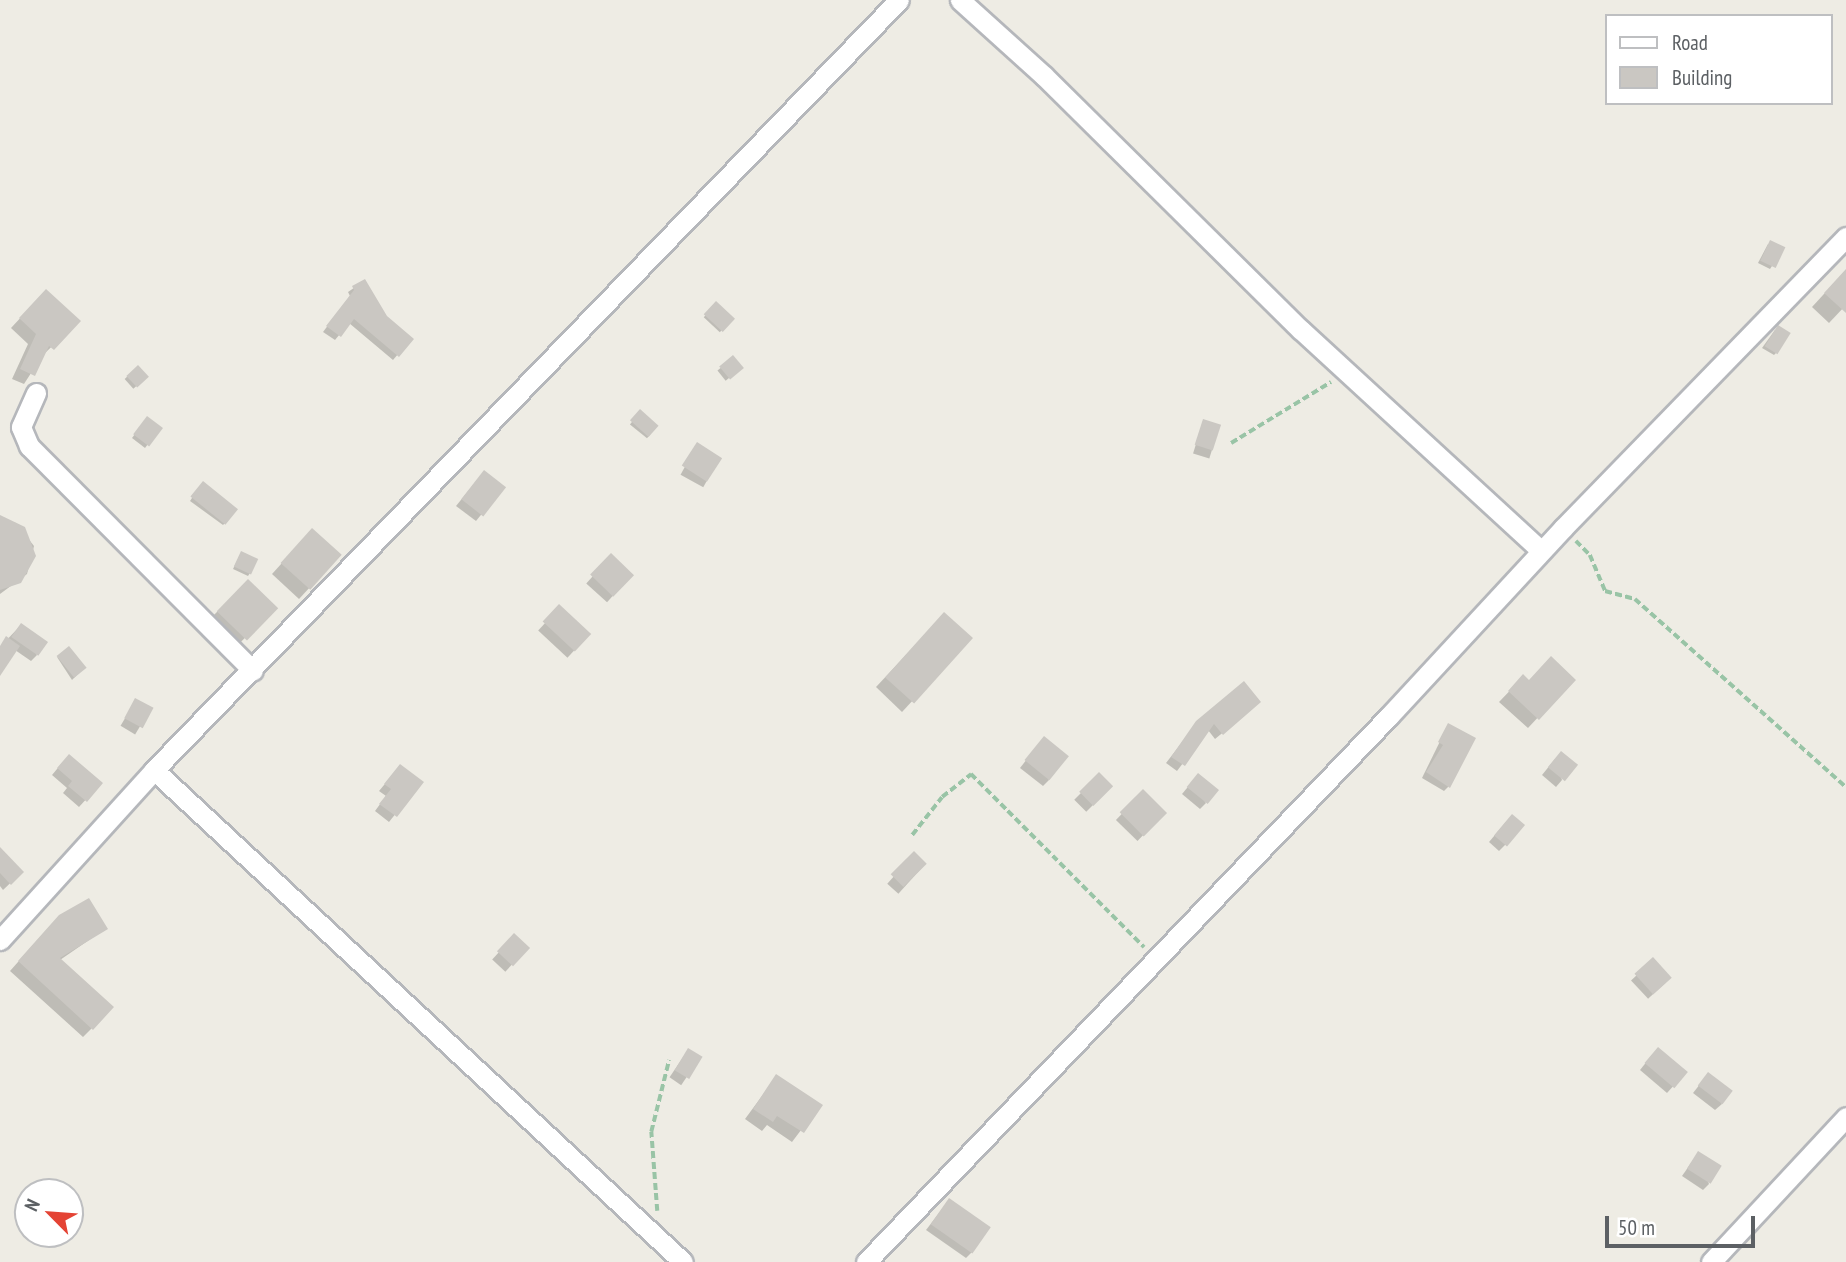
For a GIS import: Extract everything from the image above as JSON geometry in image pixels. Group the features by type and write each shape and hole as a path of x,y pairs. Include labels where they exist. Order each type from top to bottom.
{"street":[{"path":"0,940 154,770 253,671 899,0"},
{"path":"960,0 1009,43 1347,372 1541,551"},
{"path":"866,1262 1541,551 1846,237"},
{"path":"36,393 21,427 29,446 253,671"},
{"path":"154,770 683,1262"},
{"path":"1711,1262 1846,1117"}],"path":[{"path":"1231,443 1347,372"},
{"path":"1563,528 1590,555 1605,591 1635,599 1846,787"},
{"path":"912,835 942,797 971,774 1156,959"},
{"path":"660,1241 651,1132 669,1060"}],"building":[{"path":"1770,240 1785,247 1776,268 1760,261"},
{"path":"1846,269 1846,313 1824,293"},
{"path":"365,279 387,316 414,339 399,357 354,319 341,337 326,326 354,290 352,286"},
{"path":"46,289 81,321 54,350 49,346 35,376 20,369 36,334 19,318"},
{"path":"716,301 735,319 723,332 704,314"},
{"path":"1778,325 1791,333 1777,354 1765,346"},
{"path":"733,355 744,368 730,380 719,367"},
{"path":"138,365 149,377 137,388 126,376"},
{"path":"640,409 659,426 649,437 630,420"},
{"path":"147,416 163,428 149,446 133,434"},
{"path":"1203,419 1221,425 1213,451 1195,445"},
{"path":"697,442 722,458 707,482 682,465"},
{"path":"484,470 506,487 483,516 461,499"},
{"path":"203,481 238,509 225,525 190,497"},
{"path":"0,515 25,527 36,556 21,583 0,590"},
{"path":"312,528 342,555 310,590 281,563"},
{"path":"241,551 258,559 251,574 234,566"},
{"path":"611,553 634,575 613,597 590,575"},
{"path":"248,579 278,608 247,641 217,611"},
{"path":"559,604 591,634 575,652 543,622"},
{"path":"944,612 973,638 914,703 885,677"},
{"path":"21,623 48,642 38,656 11,637"},
{"path":"6,636 20,646 0,676 0,646"},
{"path":"69,646 87,668 74,678 57,656"},
{"path":"1551,656 1576,680 1539,720 1508,691 1523,674 1529,680"},
{"path":"1244,681 1261,702 1223,735 1214,724 1185,766 1171,757 1196,721"},
{"path":"135,698 154,708 143,728 124,718"},
{"path":"1448,723 1476,738 1450,788 1426,772 1443,745 1438,742"},
{"path":"1044,736 1069,756 1049,780 1024,760"},
{"path":"1561,751 1578,765 1565,781 1548,767"},
{"path":"69,754 103,783 87,802 68,786 72,781 57,768"},
{"path":"400,764 424,782 397,817 379,804 391,789 384,784"},
{"path":"1099,772 1113,786 1093,806 1079,792"},
{"path":"1198,773 1219,790 1208,804 1187,787"},
{"path":"1143,789 1167,813 1144,836 1120,812"},
{"path":"1512,814 1525,825 1507,846 1494,835"},
{"path":"0,847 24,872 11,885 0,873"},
{"path":"914,851 927,864 903,887 891,874"},
{"path":"89,898 108,929 60,958 114,1007 93,1030 18,961 59,915"},
{"path":"514,933 530,948 513,966 497,951"},
{"path":"1653,957 1672,978 1653,995 1634,974"},
{"path":"1658,1047 1688,1072 1674,1088 1645,1063"},
{"path":"688,1048 703,1057 689,1079 675,1070"},
{"path":"1708,1072 1733,1091 1723,1104 1698,1086"},
{"path":"776,1074 823,1105 804,1133 777,1116 773,1122 753,1109"},
{"path":"1698,1151 1722,1166 1711,1184 1687,1169"},
{"path":"949,1198 991,1227 972,1253 931,1224"}]}
